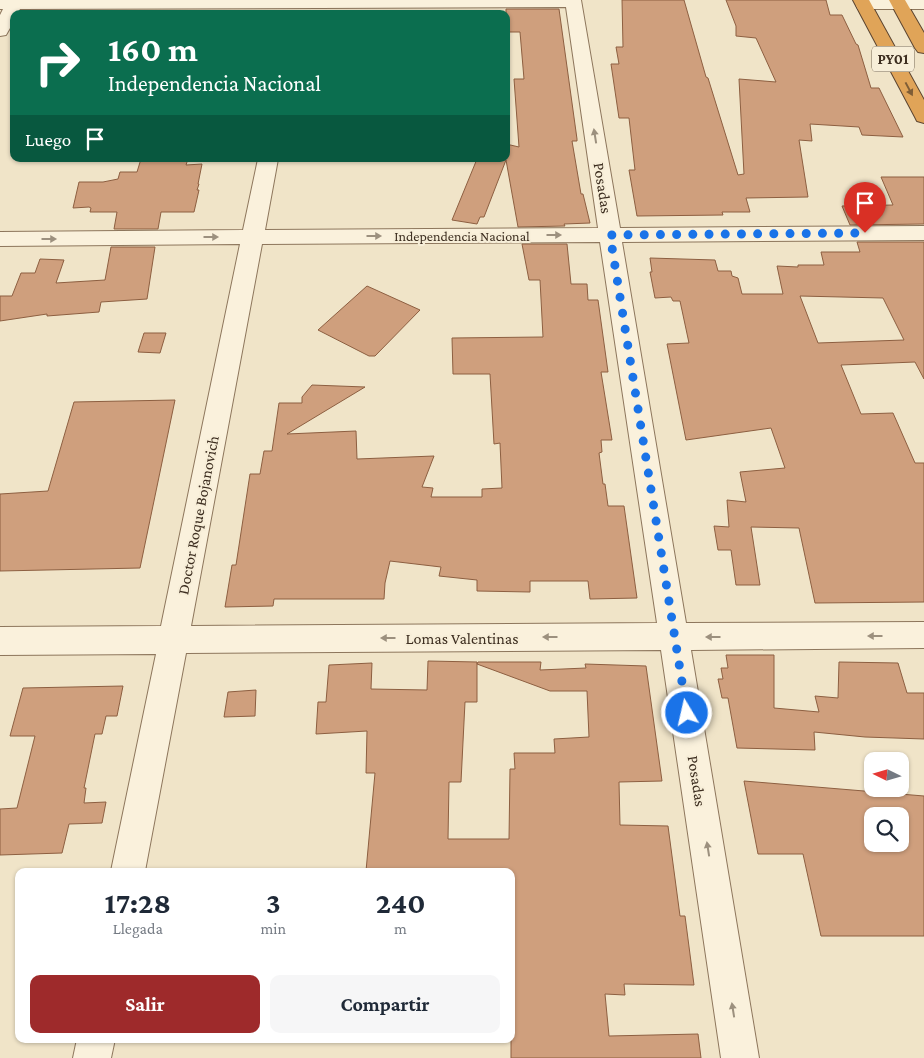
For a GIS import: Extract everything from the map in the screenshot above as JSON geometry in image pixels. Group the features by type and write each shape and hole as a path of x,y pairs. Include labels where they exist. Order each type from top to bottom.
{"highway":[{"name":"PY01","path":"862,2 924,117"},
{"name":"PY01","path":"898,2 924,48"}],"street":[{"path":"0,31 10,3 295,8 573,1"},
{"name":"Posadas","path":"573,1 740,1058"},
{"path":"862,2 924,4"},
{"name":"Doctor Roque Bojanovich","path":"129,868 267,162"},
{"name":"Independencia Nacional","path":"0,239 924,233"},
{"name":"Lomas Valentinas","path":"0,641 924,635"},
{"path":"92,1058 95,1043"}],"building":[{"path":"622,0 684,0 706,77 708,78 738,175 744,174 739,79 776,82 756,38 736,36 736,26 726,0 826,0 830,15 842,15 858,45 871,88 879,88 903,137 862,135 859,127 810,124 812,141 799,140 808,197 746,198 750,212 722,212 723,215 637,216 629,170 635,170 629,118 619,118 611,64 619,64 616,47 623,47"},
{"path":"559,9 577,139 577,141 572,141 581,194 583,194 590,223 564,224 565,226 518,227 506,162 510,162 510,145 519,147 514,79 524,79 520,32 510,32 510,10 506,10"},
{"path":"140,162 187,162 186,165 202,164 194,212 161,212 158,229 114,229 117,212 90,212 91,208 89,207 73,208 79,182 103,182 118,179 120,172 137,172"},
{"path":"476,162 505,162 484,217 480,217 477,224 452,220"},
{"path":"881,177 924,177 924,224 850,225 842,206 893,205"},
{"path":"857,242 924,242 924,379 915,362 841,365 861,414 893,413 915,463 924,463 924,602 815,603 799,528 751,527 760,585 736,585 731,550 718,550 714,526 729,527 727,500 746,502 740,472 785,468 771,428 686,440 667,344 689,343 680,301 673,301 671,297 655,298 650,272 652,272 650,258 715,260 718,271 731,271 732,276 738,278 742,294 783,294 777,266 824,265 821,252 860,252","holes":["800,296 883,298 904,340 818,343"]},
{"path":"522,244 567,244 571,284 587,284 588,300 598,300 608,372 601,372 612,440 601,440 602,452 599,453 603,484 605,484 608,506 624,506 637,598 590,599 588,581 530,581 530,592 477,591 477,580 439,576 441,567 390,561 385,583 384,599 274,599 273,606 225,607 232,565 236,565 250,474 260,474 264,451 272,451 279,403 302,403 302,397 312,385 365,387 287,434 356,431 357,459 434,456 422,487 433,488 431,497 482,497 482,489 502,488 500,443 494,444 490,374 453,374 452,338 543,337 540,280 529,280"},
{"path":"111,247 155,247 147,299 101,302 99,312 47,316 47,314 0,321 0,296 12,296 21,273 35,273 40,259 64,260 56,283 105,280"},
{"path":"367,286 420,310 375,356 369,356 318,330"},
{"path":"144,333 166,333 160,353 138,352"},
{"path":"175,400 140,568 0,571 0,494 48,491 74,402"},
{"path":"726,655 774,655 774,708 819,712 815,696 838,698 839,662 898,663 907,693 924,693 924,739 865,737 814,732 815,750 737,748 728,698 722,698 718,679 723,679 721,668 728,668"},
{"path":"428,661 477,662 477,664 478,662 541,662 540,670 586,668 585,664 646,666 662,781 619,782 620,825 668,826 680,916 685,916 694,985 624,984 625,995 605,994 609,1036 698,1034 701,1058 511,1058 511,1043 515,1043 515,868 366,868 375,773 366,773 367,731 316,734 318,702 326,702 329,665 372,663 371,689 427,690","holes":["477,664 550,691 587,691 589,737 554,739 555,753 514,753 515,769 510,769 509,839 448,839 449,782 461,782 465,702 477,702"]},
{"path":"123,686 117,716 106,716 102,734 95,734 84,788 86,788 84,803 106,802 102,823 69,824 62,853 0,855 0,809 17,808 35,736 10,736 23,688"},
{"path":"256,690 255,716 224,717 228,692"},
{"path":"744,781 864,791 864,798 909,798 909,795 924,796 924,936 821,936 803,854 758,854"}],"route":[{"path":"687,713 610,235 865,233"}]}
